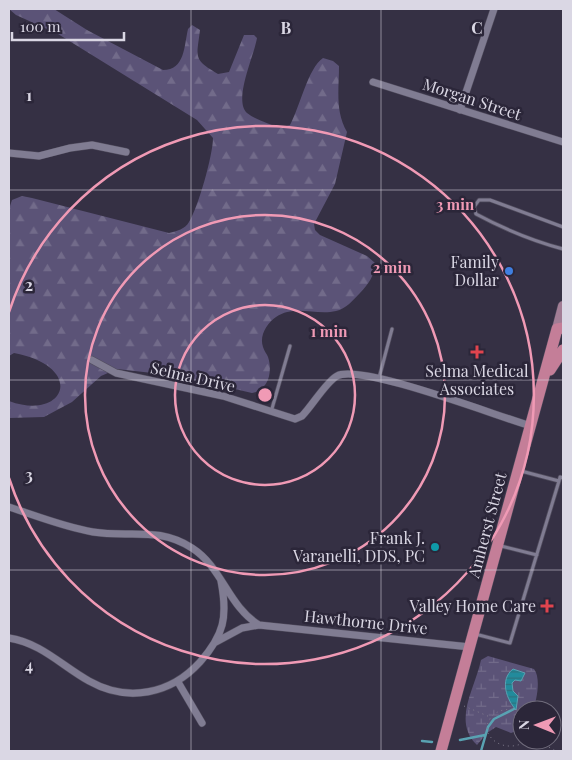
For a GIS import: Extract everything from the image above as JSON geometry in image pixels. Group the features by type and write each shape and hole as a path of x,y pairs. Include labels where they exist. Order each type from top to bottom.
{"main road":[{"name":"Amherst Street","path":"441,751 560,328"},
{"path":"544,380 563,350"}],"street":[{"path":"460,110 494,9"},
{"name":"Morgan Street","path":"373,82 563,142"},
{"path":"9,153 39,156 92,145 126,152"},
{"name":"Amherst Street","path":"560,328 563,306"},
{"name":"Selma Drive","path":"92,360 116,373 223,396 287,417 300,417 332,379 342,374 360,374 442,396 472,408 531,426"},
{"name":"Hawthorne Drive","path":"9,507 59,524 95,532 156,533 169,536 201,554 244,614 259,625"},
{"name":"Hawthorne Drive","path":"216,642 222,628 225,608 221,581"},
{"name":"Hawthorne Drive","path":"9,638 28,643 42,650 88,681 107,689 129,692 153,691 178,682 216,642 242,628 259,625 470,647"},
{"path":"178,682 202,723"}],"lane":[{"path":"563,227 490,200 479,200 474,207 476,214 491,222 540,242 563,248"},
{"path":"378,378 392,329"},
{"path":"271,412 290,346"},
{"path":"474,634 510,643 556,490 561,479 519,470"},
{"path":"556,490 563,491"},
{"path":"498,545 537,555"}],"path":[{"path":"462,706 490,717"},
{"path":"512,710 507,709 490,717 487,724 488,733 495,742 506,746 512,746"}],"green space":[{"path":"9,9 54,9 87,30 163,70 170,69 180,62 188,29 192,25 200,30 198,56 200,61 218,74 229,72 244,35 254,35 257,38 243,88 243,107 247,113 263,122 280,128 290,125 313,70 318,63 323,58 333,61 339,66 339,108 347,132 335,184 314,224 315,230 320,235 367,256 375,263 374,272 363,289 343,308 328,312 291,311 276,317 270,323 262,339 270,369 268,380 262,389 252,393 179,376 117,369 101,376 72,402 44,417 9,418 9,401 28,406 44,404 54,399 60,390 59,380 52,369 37,360 14,353 9,356 9,209 12,200 22,196 32,198 169,233 185,226 193,215 208,168 213,138 197,120 58,34 16,15"},
{"path":"488,656 534,669 538,683 536,700 512,700 512,733 496,727 487,733 477,745 470,736 466,726 466,715 467,704 481,660"}],"water":[{"path":"513,669 525,673 521,681 515,680 512,683 513,691 518,696 517,700 512,700 512,704 507,696 505,684"}],"waterway":[{"path":"481,751 488,727 494,719 512,710"},
{"path":"460,740 485,735"},
{"path":"422,741 432,742"}],"place":[{"name":"Family Dollar","path":"509,271"},
{"name":"Selma Medical Associates","path":"477,352"},
{"name":"Frank J. Varanelli, DDS, PC","path":"435,547"},
{"name":"Valley Home Care","path":"547,606"}]}
